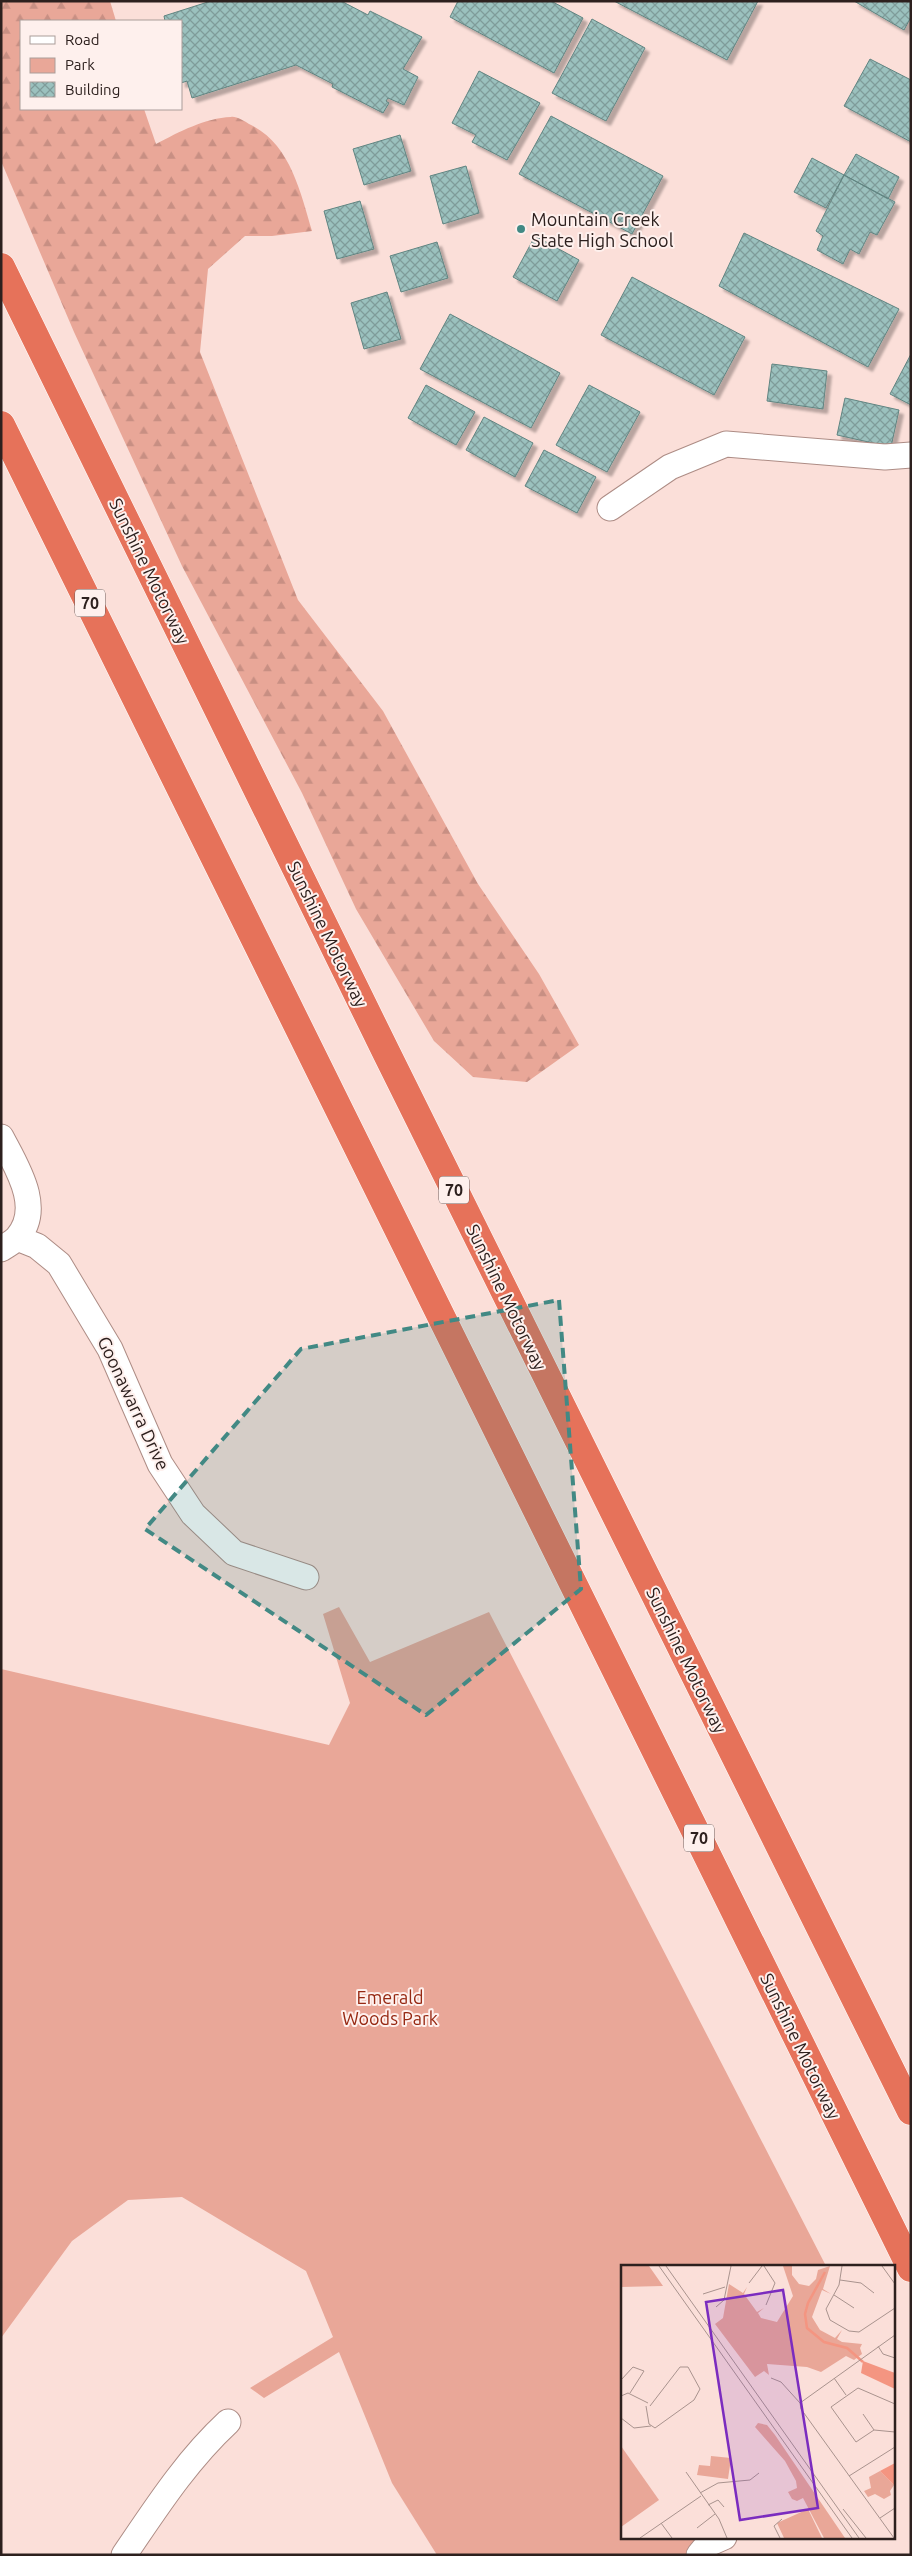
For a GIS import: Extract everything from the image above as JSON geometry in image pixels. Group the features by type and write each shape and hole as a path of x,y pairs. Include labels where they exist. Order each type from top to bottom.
{"highway":[{"name":"Sunshine Motorway","path":"1,267 391,1063 911,2111"},
{"name":"Sunshine Motorway","path":"1,425 911,2268"}],"street":[{"path":"610,508 670,467 726,444 885,457 911,455"},
{"path":"1,1137 21,1176 28,1202 27,1221 9,1243"},
{"name":"Goonawarra Drive","path":"9,1243 37,1246 60,1264 110,1349 160,1464 193,1514 234,1553 306,1577"},
{"path":"124,2555 182,2470 228,2422"},
{"path":"699,2555 708,2544 722,2538"}],"highlighted area":[{"path":"559,1300 581,1589 426,1715 145,1529 301,1349"}],"green space":[{"path":"1,1 110,1 116,20 20,20 20,110 144,110 156,144 183,130 202,123 221,118 235,117 263,132 284,156 298,185 312,231 272,236 245,236 208,269 200,352 298,600 383,711 478,884 539,974 579,1045 527,1082 473,1077 434,1041 356,909 302,793 182,566 74,332 1,161"},
{"name":"Emerald Woods Park","path":"339,1607 370,1662 489,1612 825,2265 621,2265 621,2538 694,2538 694,2545 690,2555 437,2555 392,2483 339,2352 264,2398 250,2388 333,2337 306,2271 182,2197 128,2200 72,2241 1,2338 1,1669 329,1745 350,1703 323,1614"}],"building":[{"path":"211,1 341,1 368,15 370,11 422,37 403,69 418,77 404,105 388,98 386,101 389,103 383,113 332,87 333,84 296,65 192,98 187,81 182,83 182,20 165,20 164,16"},
{"path":"458,1 551,1 583,18 554,73 450,17"},
{"path":"614,1 758,1 727,60"},
{"path":"854,1 911,1 911,17 904,30"},
{"path":"592,19 645,48 606,121 552,93"},
{"path":"870,59 911,80 911,142 844,106"},
{"path":"479,71 540,103 507,160 472,142 476,135 452,123"},
{"path":"551,116 663,176 632,234 519,174"},
{"path":"400,135 411,171 364,185 353,149"},
{"path":"856,154 899,177 888,199 844,175"},
{"path":"812,158 844,175 826,208 794,192"},
{"path":"466,166 479,213 443,224 430,176"},
{"path":"844,175 895,202 877,235 870,232 859,254 850,249 843,264 817,250 823,236 816,231"},
{"path":"360,201 374,249 337,259 324,211"},
{"path":"744,233 899,309 868,367 719,286"},
{"path":"535,236 579,260 557,301 513,277"},
{"path":"437,242 448,278 401,292 390,256"},
{"path":"632,277 745,337 714,395 601,335"},
{"path":"387,292 401,339 364,349 351,303"},
{"path":"450,314 560,373 531,428 420,369"},
{"path":"911,354 911,405 890,394"},
{"path":"772,364 827,371 823,409 767,401"},
{"path":"426,385 475,412 456,445 408,418"},
{"path":"589,385 640,412 607,472 556,445"},
{"path":"845,398 899,410 891,447 837,435"},
{"path":"484,417 533,443 515,477 466,450"},
{"path":"544,450 596,477 577,513 525,486"}],"place":[{"name":"Mountain Creek State High School","path":"521,229"}]}
